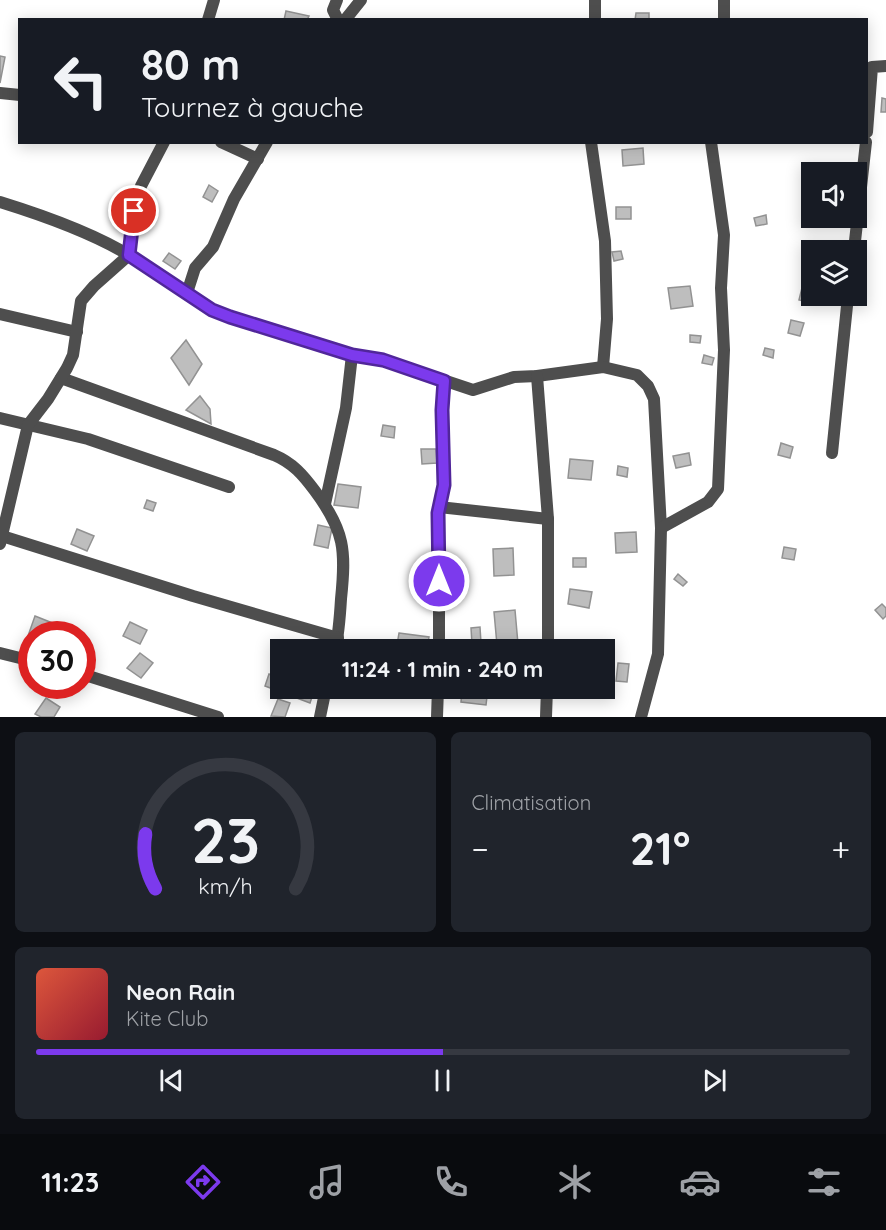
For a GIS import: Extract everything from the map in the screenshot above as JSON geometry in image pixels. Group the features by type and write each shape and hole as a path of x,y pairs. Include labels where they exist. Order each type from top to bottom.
{"street":[{"path":"209,18 214,0"},
{"path":"337,0 333,10 337,18"},
{"path":"347,18 361,0"},
{"path":"595,0 595,18"},
{"path":"724,0 724,18"},
{"path":"868,119 872,67 886,66"},
{"path":"0,93 18,95"},
{"path":"163,144 141,186 134,211 129,255 94,286 81,301 73,355 61,378 28,425 1,540 193,596 321,639"},
{"path":"224,144 258,159"},
{"path":"187,293 195,268 213,247 234,198 266,144"},
{"path":"591,144 605,241 607,319 603,367"},
{"path":"661,528 708,502 718,489 724,350 721,288 724,235 711,144"},
{"path":"855,240 866,144"},
{"path":"0,202 33,212 72,228 129,255 212,310 352,355 383,360 473,390 514,377 603,367 637,375 644,380 652,392 661,528 658,654 641,717"},
{"path":"832,453 847,306"},
{"path":"0,314 77,332"},
{"path":"325,504 351,381 352,355"},
{"path":"537,376 548,519 548,639"},
{"path":"61,378 287,460 302,473 325,504 342,542 345,563 337,639"},
{"path":"439,639 439,507 444,485 442,410 444,381"},
{"path":"0,418 88,439 229,487"},
{"path":"439,507 548,519"},
{"path":"0,652 18,657"},
{"path":"96,678 218,717"},
{"path":"320,717 324,699"},
{"path":"437,717 438,699"},
{"path":"546,717 547,699"}],"building":[{"path":"286,11 309,16 308,18 284,18"},
{"path":"636,13 649,13 649,18 635,18"},
{"path":"0,56 5,57 0,83"},
{"path":"882,98 886,99 886,112 881,112"},
{"path":"643,148 644,164 623,166 622,150"},
{"path":"209,185 218,191 212,202 203,197"},
{"path":"616,207 631,207 631,219 616,219"},
{"path":"766,215 767,224 756,226 754,218"},
{"path":"621,251 623,259 614,261 612,252"},
{"path":"169,253 181,261 175,269 163,261"},
{"path":"690,286 693,306 671,309 668,288"},
{"path":"791,320 804,323 800,336 788,333"},
{"path":"690,335 701,336 700,343 690,342"},
{"path":"186,340 202,364 189,385 171,358"},
{"path":"765,348 774,350 773,358 763,355"},
{"path":"704,355 714,358 712,365 702,363"},
{"path":"200,396 210,409 211,424 186,410"},
{"path":"383,425 395,427 394,438 381,436"},
{"path":"781,443 793,447 790,458 778,455"},
{"path":"421,449 436,449 437,463 422,464"},
{"path":"689,453 691,465 676,468 673,456"},
{"path":"570,459 593,461 591,480 568,478"},
{"path":"618,466 628,468 627,477 617,475"},
{"path":"338,484 361,487 358,508 334,505"},
{"path":"147,500 156,503 153,511 144,508"},
{"path":"318,525 332,528 328,548 314,545"},
{"path":"77,529 94,536 87,551 71,544"},
{"path":"636,532 637,552 616,553 615,533"},
{"path":"784,547 796,549 794,560 782,558"},
{"path":"513,548 514,575 494,576 493,549"},
{"path":"573,558 586,558 586,567 573,567"},
{"path":"678,574 687,582 683,586 674,579"},
{"path":"570,589 592,592 589,608 568,604"},
{"path":"882,604 886,608 886,616 883,619 875,610"},
{"path":"515,610 518,639 496,639 494,612"},
{"path":"35,616 48,621 33,621"},
{"path":"130,622 147,630 140,644 123,636"},
{"path":"480,627 481,639 472,639 471,628"},
{"path":"399,633 429,637 429,639 398,639"},
{"path":"140,653 153,663 141,678 127,668"},
{"path":"618,663 629,664 627,682 616,681"},
{"path":"269,674 270,674 270,688 265,686"},
{"path":"45,699 60,707 54,717 41,717 35,714"},
{"path":"278,699 290,703 285,717 271,716"},
{"path":"299,699 311,699 310,703"},
{"path":"461,699 487,699 486,705 461,702"}],"route":[{"path":"134,211 129,255 212,310 276,332 352,355 383,360 444,381 442,429 444,485 438,513 439,581"}]}
